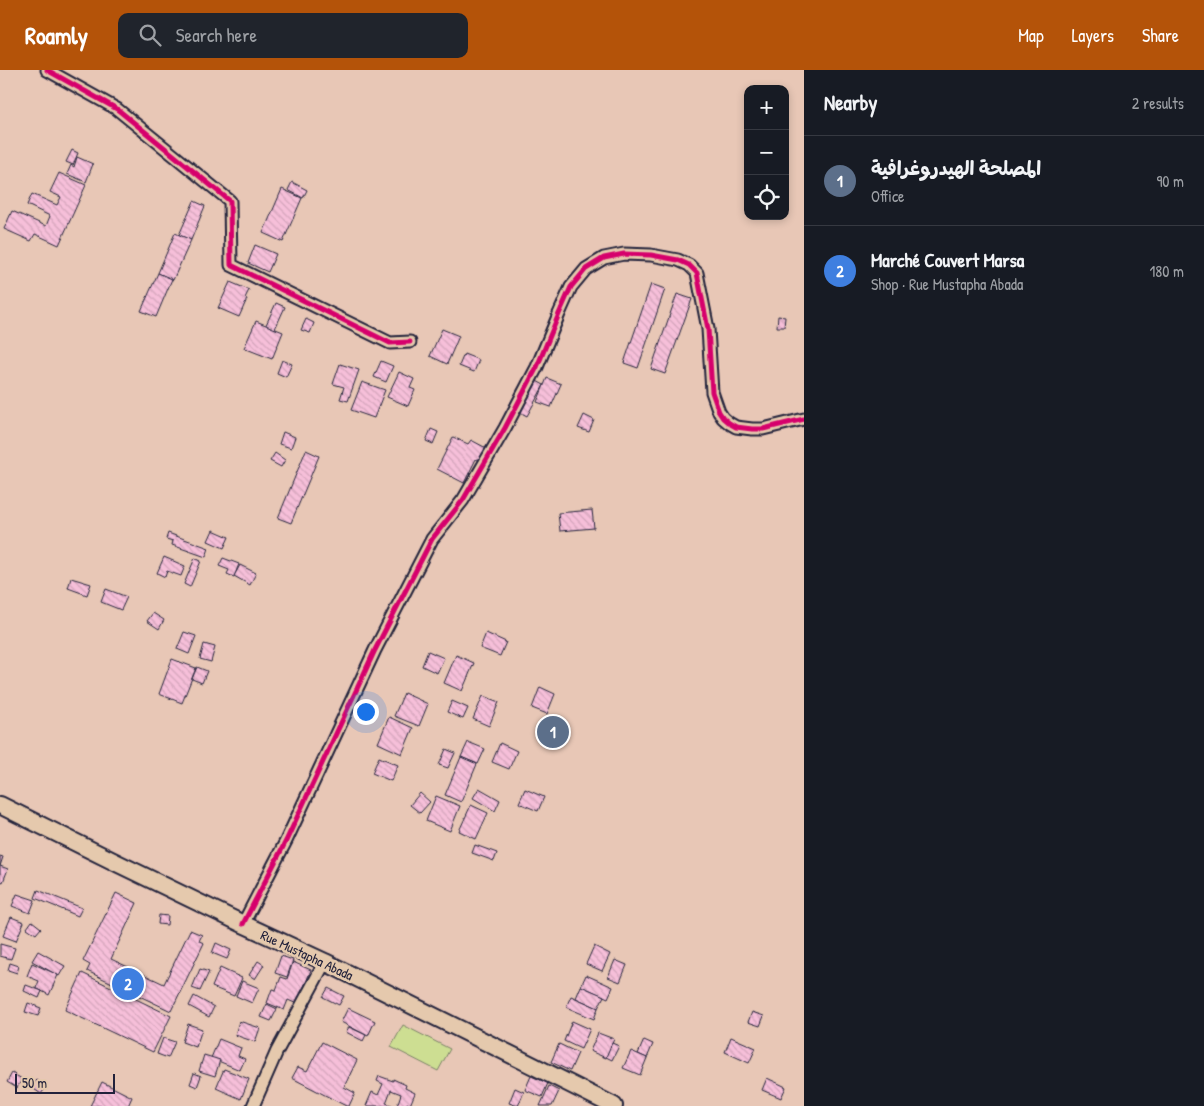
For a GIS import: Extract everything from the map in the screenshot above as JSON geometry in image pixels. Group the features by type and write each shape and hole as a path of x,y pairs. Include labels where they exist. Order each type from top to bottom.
{"main road":[{"name":"Rue Mustapha Abada","path":"0,805 325,962 614,1106"}],"street":[{"path":"47,70 116,109 230,200 231,265 390,343 410,342"},
{"path":"243,924 286,841 375,650 432,538 463,500 505,428 537,367 572,287 586,269 604,258 624,254 669,258 689,265 697,274 708,329 712,392 723,418 729,424 736,427 752,429 763,429 804,419"},
{"path":"253,1106 277,1051 325,962"}],"green space":[{"path":"403,1025 450,1049 438,1071 391,1047"}],"building":[{"path":"72,150 78,153 73,165 66,162"},
{"path":"77,157 93,164 86,182 67,174 71,165 74,167"},
{"path":"59,173 86,185 59,245 35,234 31,241 4,229 12,211 46,226 50,216 27,205 32,194 57,205 61,197 50,192"},
{"path":"292,182 307,190 303,198 288,190"},
{"path":"282,189 302,198 283,242 263,233"},
{"path":"194,201 205,206 191,240 179,235"},
{"path":"175,233 191,240 173,280 158,273"},
{"path":"255,245 276,254 268,272 248,263"},
{"path":"158,273 172,279 156,317 141,311"},
{"path":"230,282 249,290 239,317 218,308"},
{"path":"651,284 665,289 638,368 624,363"},
{"path":"677,294 692,299 665,374 651,369"},
{"path":"276,303 285,307 274,331 265,327"},
{"path":"778,316 785,317 784,327 777,327"},
{"path":"306,319 314,323 310,333 301,330"},
{"path":"256,321 283,332 272,359 244,348"},
{"path":"442,329 459,336 447,364 430,356"},
{"path":"464,354 479,360 474,372 459,366"},
{"path":"282,360 292,364 286,377 277,373"},
{"path":"381,361 393,366 386,382 374,377"},
{"path":"340,364 359,370 348,401 340,399 344,387 333,384"},
{"path":"399,372 414,379 410,388 415,390 408,406 387,397"},
{"path":"547,378 561,384 551,407 537,402"},
{"path":"533,379 544,385 527,416 516,410"},
{"path":"362,382 385,390 374,418 351,410"},
{"path":"584,415 594,420 589,432 578,428"},
{"path":"431,429 438,432 433,444 426,441"},
{"path":"283,432 295,437 291,448 279,444"},
{"path":"453,437 468,444 471,440 488,449 482,462 476,459 464,483 437,469"},
{"path":"306,450 319,456 291,523 278,518"},
{"path":"275,453 285,460 281,467 270,461"},
{"path":"592,510 594,528 560,531 558,513"},
{"path":"213,530 229,537 224,548 208,541"},
{"path":"168,533 209,548 206,557 172,545 173,541 166,539"},
{"path":"164,557 185,566 181,576 167,571 165,577 157,573"},
{"path":"195,558 201,561 190,587 184,584"},
{"path":"223,558 239,564 234,577 227,574 229,570 219,566"},
{"path":"240,565 256,573 250,585 234,576"},
{"path":"71,578 91,584 87,595 68,588"},
{"path":"106,589 127,597 121,610 101,602"},
{"path":"153,613 164,620 159,629 147,621"},
{"path":"184,632 196,636 189,654 177,649"},
{"path":"486,633 506,642 500,656 480,648"},
{"path":"204,644 215,647 211,662 200,659"},
{"path":"428,651 444,658 437,673 422,666"},
{"path":"456,655 474,663 462,691 444,683"},
{"path":"172,659 196,668 182,703 159,694"},
{"path":"197,667 207,671 202,683 192,679"},
{"path":"540,687 555,694 547,714 532,708"},
{"path":"404,693 428,704 419,726 394,716"},
{"path":"483,696 499,702 489,726 473,719"},
{"path":"452,701 468,708 463,719 447,712"},
{"path":"389,717 413,728 402,754 378,743"},
{"path":"468,742 485,749 478,764 461,757"},
{"path":"500,743 517,751 509,769 492,762"},
{"path":"446,749 455,753 448,768 439,765"},
{"path":"379,757 398,765 391,781 372,773"},
{"path":"461,757 477,764 461,802 445,795"},
{"path":"479,788 500,800 495,811 473,798"},
{"path":"525,789 544,797 538,811 519,803"},
{"path":"420,793 430,802 420,813 410,805"},
{"path":"436,796 460,806 450,831 426,821"},
{"path":"471,805 488,813 476,839 459,831"},
{"path":"475,845 497,853 494,861 472,853"},
{"path":"0,866 8,869 3,882 0,881"},
{"path":"38,890 82,908 78,916 35,898"},
{"path":"116,893 137,903 111,959 164,984 190,930 202,935 199,941 204,943 171,1011 87,971 90,965 83,961"},
{"path":"17,894 35,900 30,913 12,906"},
{"path":"159,915 168,916 167,925 158,924"},
{"path":"11,917 24,922 16,941 3,936"},
{"path":"32,921 41,928 36,934 27,928"},
{"path":"216,943 231,950 227,959 212,953"},
{"path":"0,944 15,948 11,959 0,956"},
{"path":"594,946 610,954 602,971 586,964"},
{"path":"38,951 65,966 59,976 32,961"},
{"path":"281,956 293,960 287,977 275,973"},
{"path":"615,960 627,965 620,982 608,977"},
{"path":"258,961 264,965 255,979 249,975"},
{"path":"293,962 311,970 297,1004 288,1000 284,1010 267,1003 272,989 276,990 281,977 287,979"},
{"path":"10,963 19,966 17,973 8,970"},
{"path":"32,963 58,975 49,995 36,988 39,981 27,976"},
{"path":"220,968 242,978 234,996 212,987"},
{"path":"200,969 209,972 200,991 192,988"},
{"path":"82,973 171,1016 153,1052 65,1010"},
{"path":"586,975 613,987 608,998 581,986"},
{"path":"242,981 259,988 252,1003 236,996"},
{"path":"26,985 42,991 39,998 24,991"},
{"path":"581,986 604,996 598,1008 576,998"},
{"path":"328,988 344,996 339,1005 323,997"},
{"path":"194,996 214,1007 209,1017 189,1006"},
{"path":"571,996 598,1008 594,1019 566,1007"},
{"path":"28,1003 41,1008 38,1016 25,1012"},
{"path":"267,1004 277,1009 271,1021 261,1017"},
{"path":"348,1008 375,1021 368,1036 341,1022"},
{"path":"752,1012 764,1016 760,1026 748,1022"},
{"path":"239,1021 260,1028 255,1042 235,1035"},
{"path":"572,1021 590,1029 581,1049 564,1041"},
{"path":"188,1024 202,1029 196,1047 182,1042"},
{"path":"349,1027 366,1035 363,1041 346,1032"},
{"path":"598,1033 614,1039 606,1058 590,1051"},
{"path":"731,1037 756,1048 749,1063 725,1052"},
{"path":"163,1038 175,1042 168,1058 157,1054"},
{"path":"219,1039 241,1048 238,1056 245,1059 240,1070 211,1058"},
{"path":"644,1040 653,1044 647,1058 638,1054"},
{"path":"322,1042 357,1060 344,1087 355,1093 349,1106 292,1078 298,1067 307,1071"},
{"path":"612,1043 619,1046 612,1060 606,1057"},
{"path":"559,1044 578,1053 570,1071 551,1062"},
{"path":"631,1051 647,1058 640,1075 623,1068"},
{"path":"204,1055 220,1060 215,1076 199,1071"},
{"path":"224,1069 249,1079 241,1099 216,1088"},
{"path":"12,1073 22,1079 17,1088 7,1082"},
{"path":"194,1073 201,1076 197,1087 190,1084"},
{"path":"379,1076 393,1081 393,1079 406,1085 405,1088 415,1093 410,1105 407,1103 406,1106 397,1106 401,1094 391,1090 386,1103 394,1106 366,1106 372,1092 378,1095 383,1084 377,1081"},
{"path":"531,1076 548,1083 542,1097 525,1090"},
{"path":"767,1078 786,1087 781,1098 762,1090"},
{"path":"37,1080 46,1087 41,1094 31,1087"},
{"path":"102,1082 132,1097 128,1106 90,1106"},
{"path":"549,1086 559,1091 552,1106 540,1106"},
{"path":"515,1088 524,1092 518,1106 509,1103"}],"cycle path":[{"path":"47,70 117,109 230,201 231,265 390,343 410,342"},
{"path":"243,924 286,841 375,650 432,539 463,500 505,428 537,367 571,287 586,269 604,258 624,254 651,255 678,260 689,265 697,273 708,329 712,392 723,418 736,427 752,429 763,429 804,419"}],"place":[{"name":"المصلحة الهيدروغرافية","path":"553,732"},
{"name":"Marché Couvert Marsa","path":"128,984"}]}
